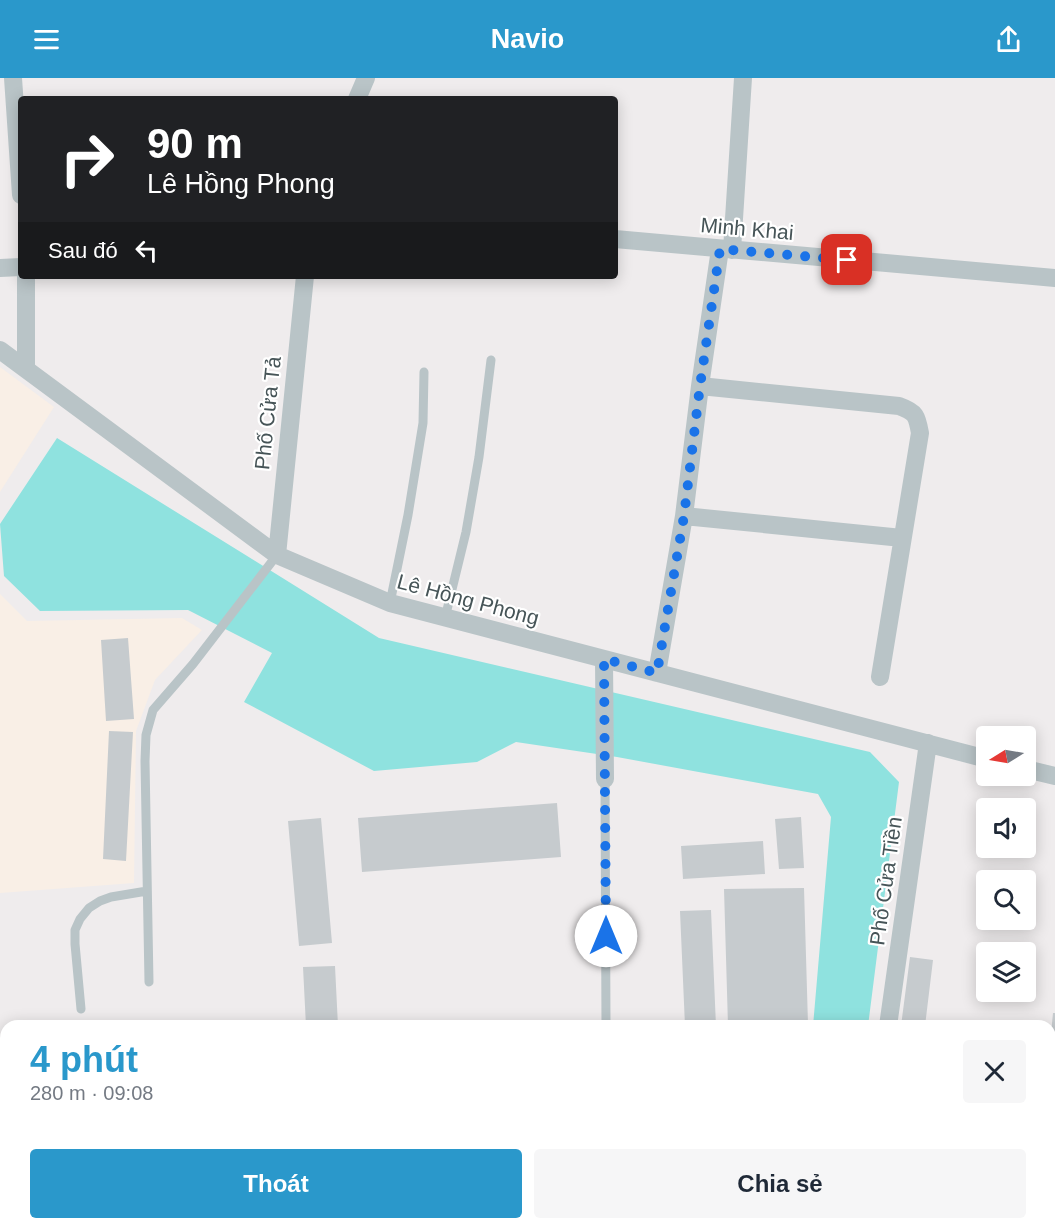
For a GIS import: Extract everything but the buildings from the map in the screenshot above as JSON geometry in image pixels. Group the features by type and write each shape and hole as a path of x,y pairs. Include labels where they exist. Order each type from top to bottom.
{"street":[{"path":"13,78 18,144"},
{"path":"358,96 366,78"},
{"path":"657,673 684,516 700,386 726,249 743,78"},
{"name":"Minh Khai","path":"618,239 1055,278"},
{"path":"0,268 18,267"},
{"path":"26,279 26,369"},
{"name":"Phố Cửa Tả","path":"273,560 305,279"},
{"name":"Lê Hồng Phong","path":"0,350 273,560 390,603 976,756"},
{"path":"700,386 899,406 911,410 917,419 920,433 880,677"},
{"path":"684,516 902,538"},
{"path":"604,659 605,779"},
{"name":"Phố Cửa Tiền","path":"889,1020 928,743"},
{"path":"1036,771 1055,776"}],"lane":[{"path":"445,618 466,532 479,457 491,360"},
{"path":"390,603 408,515 423,423 424,372"},
{"path":"148,982 146,735 153,710 193,664 273,560"},
{"path":"605,779 606,1020"},
{"path":"81,1009 75,944 75,930 80,919 89,908 100,901 147,891"}],"shaded area":[{"path":"0,367 54,407 0,492"},
{"path":"0,594 27,621 182,618 202,630 155,680 136,731 134,883 0,893"}],"water":[{"path":"57,438 379,638 870,752 899,782 869,1020 814,1020 831,817 818,794 617,757 516,742 477,762 374,771 244,702 272,653 188,610 40,611 4,576 0,524"}],"route":[{"path":"606,936 604,659 657,673 684,516 720,249 847,260"}]}
